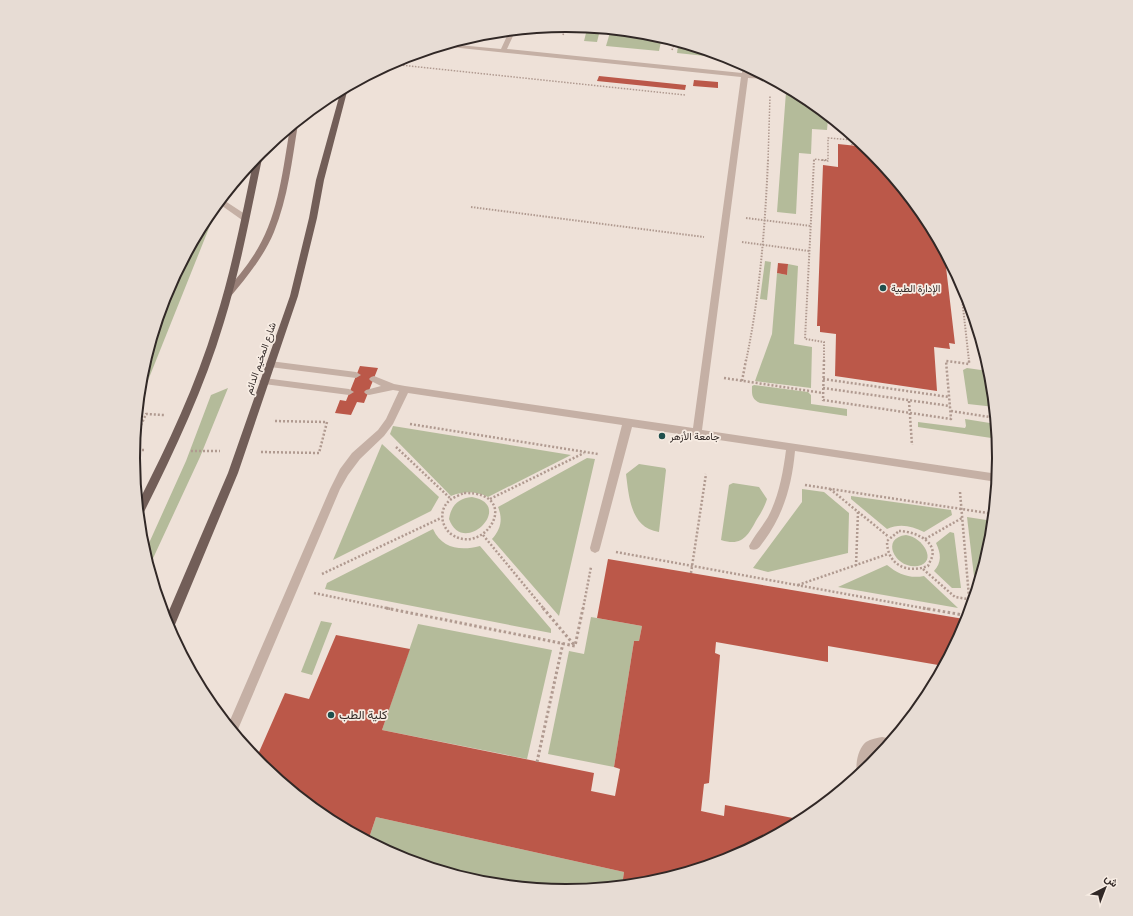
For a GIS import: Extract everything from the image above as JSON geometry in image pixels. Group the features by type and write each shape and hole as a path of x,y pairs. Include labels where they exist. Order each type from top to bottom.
{"main road":[{"name":"شارع المخيم الدائم","path":"172,618 232,473 294,296 313,218 320,180 343,96"},
{"path":"228,294 248,270 264,246 274,223 280,201 292,132"},
{"path":"143,504 161,470 202,372 228,294 255,167"}],"lane":[{"path":"503,51 510,36"},
{"path":"458,46 756,76"},
{"path":"697,433 745,71"},
{"path":"225,204 245,218"},
{"path":"270,364 356,375"},
{"path":"374,378 393,387 405,389 992,477"},
{"path":"264,381 349,392"},
{"path":"369,392 393,387"},
{"path":"234,724 292,588 344,472 356,456 381,433 390,421 405,389"},
{"path":"595,548 628,422"},
{"path":"754,546 764,534 779,509 787,482 791,447"},
{"path":"862,764 865,752 871,746 883,743"}],"path":[{"path":"401,65 685,95"},
{"path":"742,381 752,333 765,221 772,97 766,96 768,82"},
{"path":"849,140 828,138 828,161 814,159 805,339 824,342 823,400 951,418 946,361 969,364 962,301"},
{"path":"470,207 809,251"},
{"path":"725,216 811,226"},
{"path":"704,376 823,393"},
{"path":"823,379 949,397"},
{"path":"823,388 950,406"},
{"path":"909,400 913,465"},
{"path":"951,411 991,417"},
{"path":"142,423 146,414"},
{"path":"251,421 328,422 319,453"},
{"path":"390,421 619,458"},
{"path":"381,433 451,499"},
{"path":"490,500 584,452"},
{"path":"958,472 969,598"},
{"path":"691,573 706,474"},
{"path":"787,482 989,513"},
{"path":"830,489 889,537"},
{"path":"464,493 478,493 490,500 496,511 496,518 489,530 483,535 475,538 459,538 446,530 441,518 443,508 451,499 464,493"},
{"path":"856,566 858,512"},
{"path":"292,588 441,518"},
{"path":"925,539 962,518"},
{"path":"906,531 919,535 925,539 930,545 933,556 928,566 923,569 917,570 903,568 888,554 886,545 889,537 899,532 906,531"},
{"path":"483,535 575,646"},
{"path":"575,646 595,548 962,615"},
{"path":"798,585 888,554"},
{"path":"923,569 955,597 968,600"},
{"path":"292,588 575,646"},
{"path":"537,762 563,643"}],"green space":[{"path":"586,33 599,34 597,42 584,41"},
{"path":"609,35 661,43 659,51 606,46"},
{"path":"678,47 706,56 677,53"},
{"path":"786,93 828,122 827,130 812,129 811,154 799,153 796,214 777,212"},
{"path":"211,222 148,381 155,348 173,295 184,270"},
{"path":"765,261 771,262 767,300 760,299"},
{"path":"788,264 798,266 794,344 812,347 811,388 755,381 772,334 777,273 787,275"},
{"path":"967,368 983,369 989,406 968,404 963,370"},
{"path":"754,385 808,392 811,395 811,404 847,409 847,416 760,403 755,400 753,396 752,386"},
{"path":"228,388 200,457 153,559 149,542 186,461 211,395"},
{"path":"965,419 991,423 992,438 918,427 918,422 965,428"},
{"path":"393,426 571,455 488,497 470,492 451,496 390,434"},
{"path":"382,444 439,497 431,511 333,560"},
{"path":"587,458 595,459 559,616 492,539 499,528 501,520 498,507"},
{"path":"639,464 665,468 666,470 659,532 642,525 630,502 626,474"},
{"path":"733,483 759,487 767,499 747,535 740,541 728,542 721,540 729,485"},
{"path":"802,489 824,492 849,513 848,553 768,572 753,568 802,502"},
{"path":"851,496 951,510 952,515 924,532 906,526 897,526 887,529 851,499"},
{"path":"472,497 484,502 489,509 488,518 482,526 474,531 465,533 456,530 449,519 451,510 459,501"},
{"path":"967,517 988,520 974,580"},
{"path":"433,529 441,541 453,547 473,548 480,546 551,629 551,633 325,589 327,583"},
{"path":"950,532 954,533 961,588 952,588 934,571 937,568 940,558 936,543"},
{"path":"906,535 918,540 923,545 927,555 927,560 924,564 910,566 897,559 892,547 893,542 898,537"},
{"path":"887,565 904,575 914,577 924,576 958,608 838,587"},
{"path":"591,617 642,626 639,641 634,641 614,767 548,754 569,651 584,654"},
{"path":"321,621 332,623 312,675 301,672"},
{"path":"418,624 552,650 527,759 382,730"},
{"path":"376,817 624,872 623,880 566,884 539,883 483,876 403,852 370,836"}],"building":[{"path":"599,76 686,85 685,90 597,81"},
{"path":"694,80 718,82 718,88 693,86"},
{"name":"الإدارة الطبية","path":"838,144 856,146 887,177 921,221 946,264 955,344 949,343 950,349 934,347 937,391 835,376 836,334 820,332 820,326 817,326 823,165 838,167"},
{"path":"778,263 788,264 787,275 777,273"},
{"path":"360,366 378,368 364,403 357,402 351,415 335,413 340,400 346,401"},
{"name":"كلية الطب","path":"608,559 961,618 949,646 938,665 828,646 828,662 716,642 715,653 720,655 709,783 704,784 701,811 724,816 725,805 793,818 755,840 730,852 650,876 623,880 624,872 376,817 370,836 353,827 307,796 259,753 285,693 309,699 336,635 410,649 382,730 594,773 591,791 615,796 620,769 614,767 634,641 639,641 642,626 597,618"}],"place":[{"name":"الإدارة الطبية","path":"883,288"},
{"name":"جامعة الأزهر","path":"662,436"},
{"name":"كلية الطب","path":"331,715"}]}
